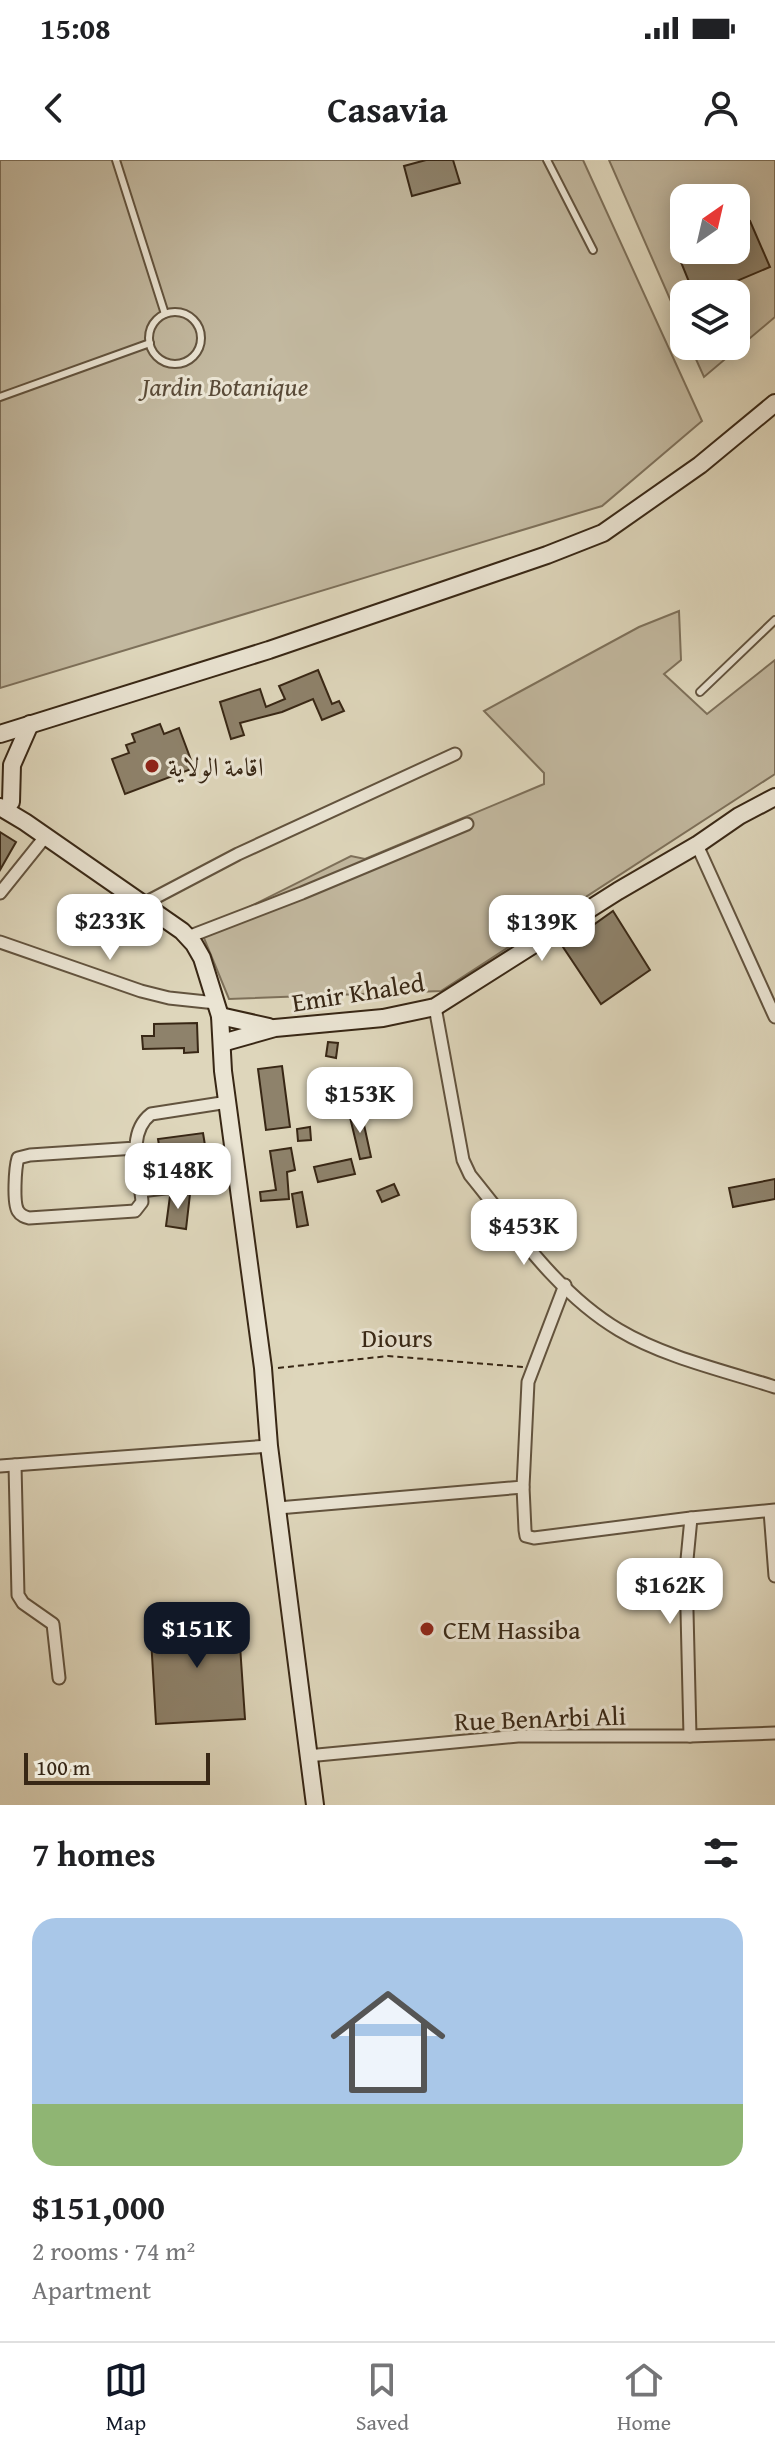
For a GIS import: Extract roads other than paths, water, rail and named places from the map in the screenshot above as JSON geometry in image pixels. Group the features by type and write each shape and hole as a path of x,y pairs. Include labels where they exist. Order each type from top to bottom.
{"street":[{"path":"0,734 269,650 603,533 700,465 775,403"},
{"path":"6,805 12,765 30,724"},
{"path":"143,904 238,854 455,754"},
{"path":"0,767 6,805 45,837 188,937 202,958 218,1010 239,1207 263,1368 269,1446 315,1805"},
{"name":"Emir Khaled","path":"275,1028 383,1018 435,1007 739,816 775,797"},
{"path":"188,937 467,824"},
{"path":"0,893 45,837"},
{"path":"697,845 775,1017"},
{"path":"0,942 141,991 275,1028"},
{"path":"435,1007 463,1160 470,1175 565,1285 620,1331 667,1352 775,1387"},
{"path":"222,1043 275,1028"},
{"path":"136,1148 18,1158 15,1174 17,1210 29,1218 135,1211 142,1202 136,1148 137,1131 143,1120 151,1114 228,1102"},
{"path":"141,1191 213,1182"},
{"path":"565,1285 528,1382 523,1487 525,1530 529,1538 773,1511 775,1576"},
{"path":"0,1466 269,1446"},
{"path":"15,1465 18,1595 23,1603 53,1624 59,1678"},
{"path":"278,1508 523,1487"},
{"path":"690,1736 686,1570 691,1518"},
{"name":"Rue BenArbi Ali","path":"307,1756 518,1736 775,1733"}],"lane":[{"path":"116,160 165,314"},
{"path":"547,160 593,250"},
{"path":"165,314 189,316 199,330 200,346 189,359 173,364 158,357 150,343 152,326 165,314"},
{"path":"0,397 150,343"},
{"path":"700,692 775,620"}],"place":[{"name":"اقامة الولاية","path":"152,766"},
{"name":"CEM Hassiba","path":"427,1629"}],"park label":[{"name":"Jardin Botanique","path":"225,386"}]}
